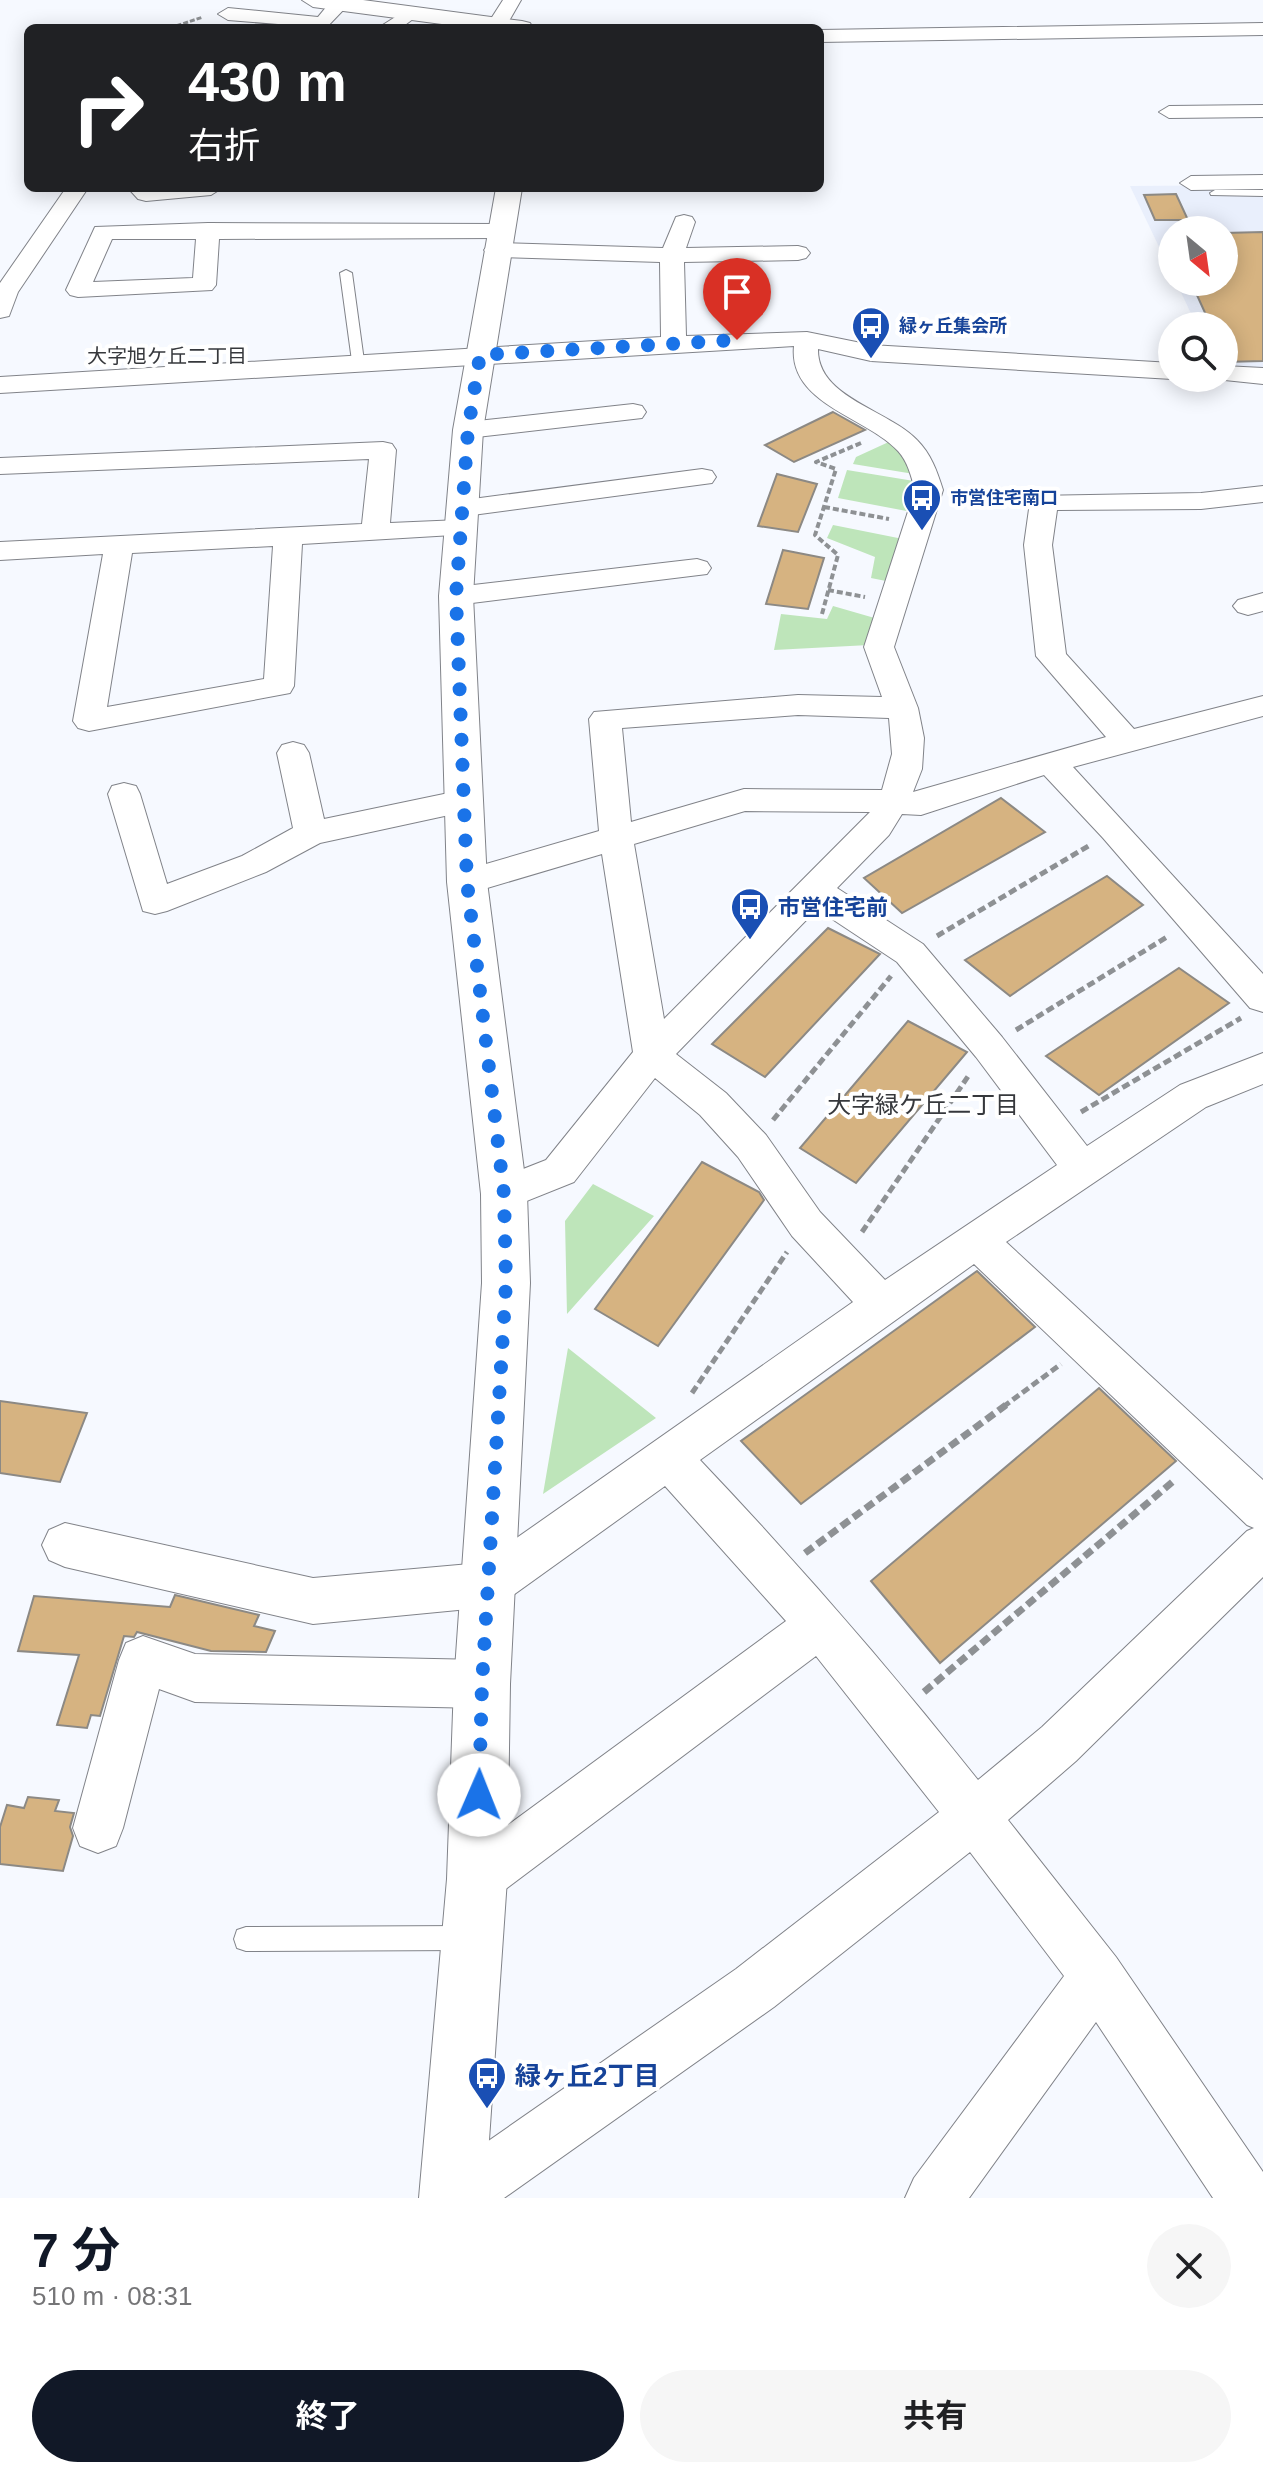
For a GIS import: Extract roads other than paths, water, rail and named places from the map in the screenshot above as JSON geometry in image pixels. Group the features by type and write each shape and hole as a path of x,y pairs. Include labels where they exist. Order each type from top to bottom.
{"street":[{"path":"314,0 490,24"},
{"path":"498,24 512,0"},
{"path":"228,14 323,23 339,4"},
{"path":"394,24 411,13"},
{"path":"824,36 1263,29"},
{"path":"1169,112 1263,111"},
{"path":"1191,183 1263,182"},
{"path":"0,311 6,292 74,192"},
{"path":"144,192 168,192"},
{"path":"454,2198 477,1879 482,1684 506,1283 504,1194 467,882 456,596 468,430 508,192"},
{"path":"674,344 672,255 684,222"},
{"path":"208,230 204,285 78,290 103,232 208,230 498,241 672,255 798,253"},
{"path":"0,385 769,338 807,339 871,353 1158,370"},
{"path":"504,1194 560,1171 652,1055 877,827 894,802 910,760 910,734 882,665 879,647 929,490 926,471 915,452 892,430 838,398 815,380 805,361 807,339"},
{"path":"1238,375 1263,376"},
{"path":"468,430 633,412"},
{"path":"0,466 383,450 375,532"},
{"path":"0,551 375,532 702,477"},
{"path":"1128,742 1051,656 1038,545 1044,502 1201,501 1263,494"},
{"path":"119,545 89,721 279,686 288,537"},
{"path":"456,596 697,568"},
{"path":"882,1305 806,1224 752,1146 713,1104 652,1055 616,837 605,719 798,705 902,708"},
{"path":"467,882 744,800 921,804 1050,762 1263,706"},
{"path":"293,753 311,833"},
{"path":"1050,762 1195,919 1256,1005"},
{"path":"124,794 155,902 254,864 311,833 463,801"},
{"path":"814,890 910,953 989,1047 1082,1169"},
{"path":"65,1545 313,1601 489,1585 882,1305 1082,1169 1193,1096 1263,1068"},
{"path":"977,1241 1263,1510"},
{"path":"668,1458 776,1573 896,1715 972,1818 1097,1976 1247,2198"},
{"path":"454,2198 755,1988 972,1818 1059,1744 1263,1546"},
{"path":"477,1879 819,1625"},
{"path":"98,1828 143,1660 195,1678 482,1684"},
{"path":"934,2198 1097,1976"}],"lane":[{"path":"1215,193 1263,193"},
{"path":"346,273 358,361"},
{"path":"246,1939 472,1938"}],"place":[{"name":"緑ヶ丘集会所","path":"871,360"},
{"name":"市営住宅南口","path":"922,532"},
{"name":"市営住宅前","path":"750,941"},
{"name":"緑ヶ丘2丁目","path":"487,2110"}],"district":[{"name":"大字旭ケ丘二丁目","path":"167,356"},
{"name":"大字緑ケ丘二丁目","path":"923,1104"}]}
